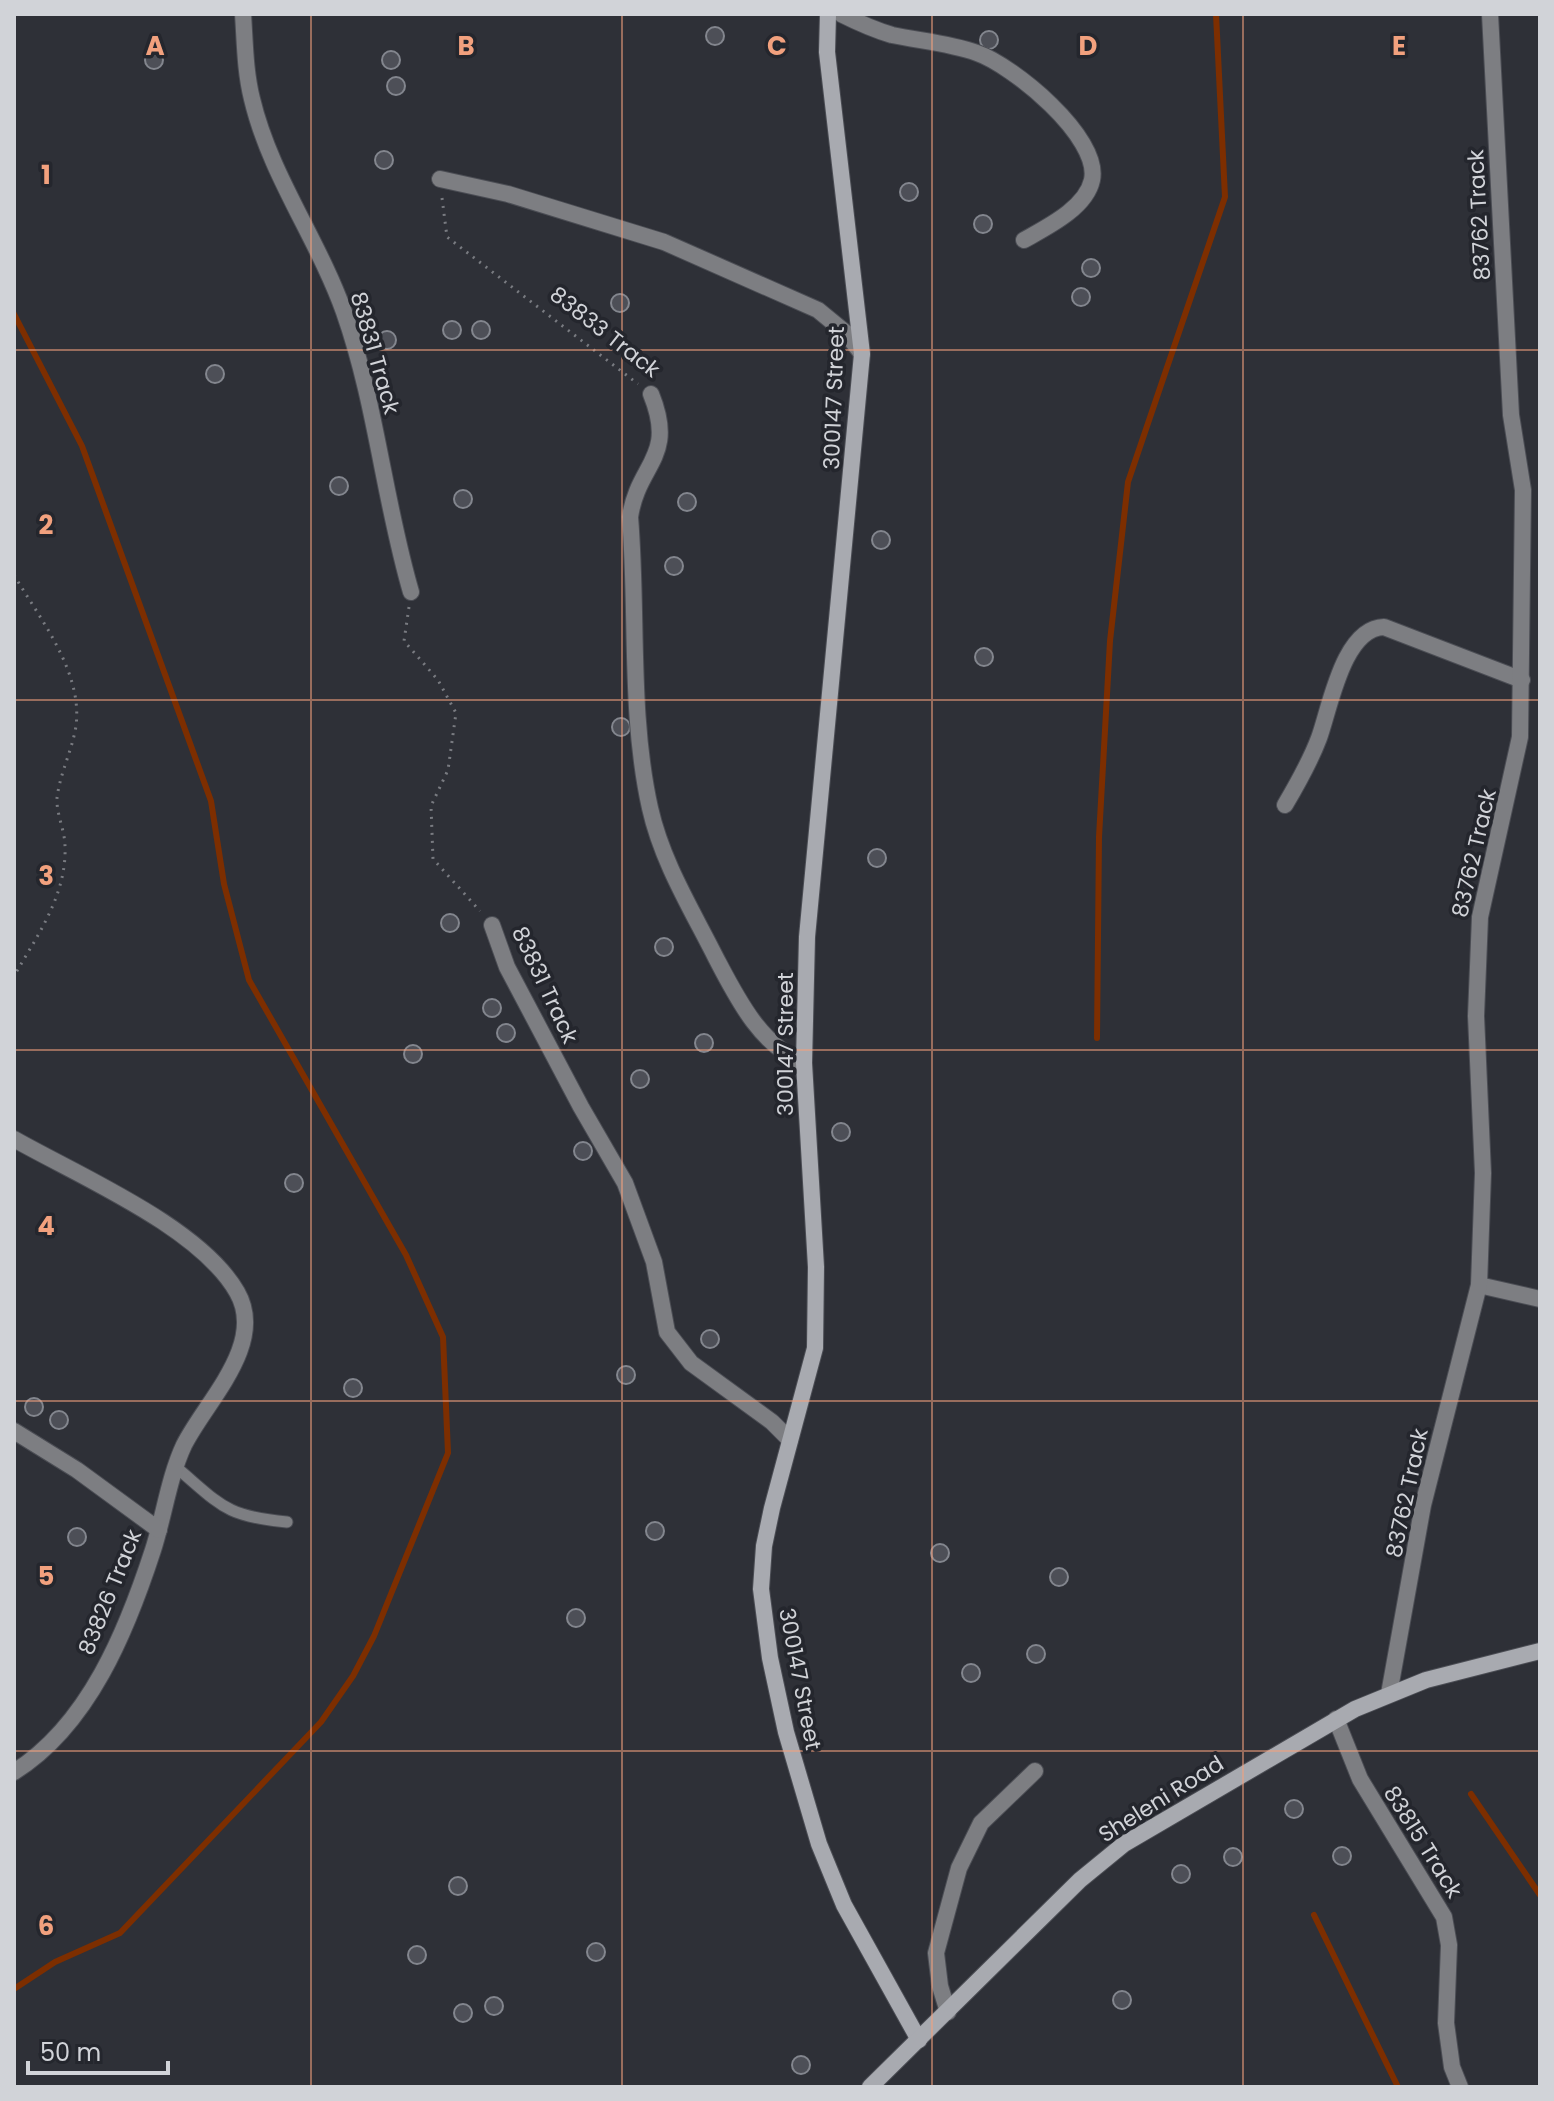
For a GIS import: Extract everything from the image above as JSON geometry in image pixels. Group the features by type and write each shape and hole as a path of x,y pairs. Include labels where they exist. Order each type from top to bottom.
{"street":[{"name":"83831 Track","path":"243,14 253,102 291,199 344,313 382,459 393,530 411,592"},
{"name":"300147 Street","path":"828,14 827,52 862,354 807,937 804,1063 816,1267 815,1348 764,1546 761,1589 783,1717 801,1790 844,1905 919,2040"},
{"path":"841,14 892,35 978,53 1011,70 1062,117 1090,160 1091,182 1087,191 1055,223 1024,240"},
{"name":"83762 Track","path":"1389,1694 1423,1505 1479,1285 1483,1157 1476,1016 1477,946 1480,917 1520,737 1523,490 1511,415 1490,14"},
{"path":"440,179 508,194 664,242 818,310 846,333 862,354"},
{"name":"83833 Track","path":"651,394 661,433 654,462 635,492 630,517 636,676 650,808 666,860 736,997 784,1055 804,1063"},
{"path":"1523,490 1540,499"},
{"path":"1285,805 1319,739 1336,682 1352,650 1370,630 1384,627 1522,680"},
{"name":"83831 Track","path":"492,925 507,967 625,1183 654,1262 667,1332 691,1363 772,1422 790,1440"},
{"name":"83826 Track","path":"14,1139 148,1211 187,1239 237,1291 245,1325 240,1348 183,1447 135,1600 109,1659 61,1731 14,1772"},
{"path":"1479,1285 1540,1299"},
{"path":"14,1431 77,1470 159,1530"},
{"name":"Sheleni Road","path":"870,2087 1080,1880 1124,1844 1336,1719 1389,1694 1426,1680 1540,1651"},
{"name":"83815 Track","path":"1336,1719 1360,1779 1381,1819 1444,1917 1449,1945 1446,2023 1452,2067 1460,2087"},
{"path":"948,2012 940,1986 936,1953 959,1868 981,1823 1035,1771"}],"lane":[{"path":"177,1468 226,1509 244,1518 287,1522"}],"path":[{"name":"83833 Track","path":"440,179 447,237 651,394"},
{"path":"14,575 63,661 76,712 76,728 57,801 65,848 61,884 49,915 14,976"},
{"name":"83831 Track","path":"411,592 404,641 438,680 456,713 448,770 431,806 433,859 492,925"}],"building":[{"path":"711,27 719,27 724,36 722,43 711,45 706,40 706,32"},
{"path":"989,31 996,33 996,47 989,49 982,47 980,40 982,33"},
{"path":"150,51 158,51 163,60 161,67 150,69 145,64 145,56"},
{"path":"387,51 395,51 400,60 398,67 387,69 382,64 382,56"},
{"path":"392,77 400,77 405,86 403,93 392,95 387,90 387,82"},
{"path":"380,151 388,151 393,160 391,167 380,169 375,164 375,156"},
{"path":"905,183 913,183 918,192 916,199 905,201 900,196 900,188"},
{"path":"979,215 987,215 992,224 990,231 979,233 974,228 974,220"},
{"path":"1087,259 1095,259 1100,268 1098,275 1087,277 1082,272 1082,264"},
{"path":"1077,288 1085,288 1090,297 1088,304 1077,306 1072,301 1072,293"},
{"path":"616,294 624,294 629,303 627,310 616,312 611,307 611,299"},
{"path":"448,321 456,321 461,330 459,337 448,339 443,334 443,326"},
{"path":"477,321 485,321 490,330 488,337 477,339 472,334 472,326"},
{"path":"383,331 391,331 396,340 394,347 383,349 378,344 378,336"},
{"path":"211,365 219,365 224,374 222,381 211,383 206,378 206,370"},
{"path":"335,477 343,477 348,486 346,493 335,495 330,490 330,482"},
{"path":"459,490 467,490 472,499 470,506 459,508 454,503 454,495"},
{"path":"683,493 691,493 696,502 694,509 683,511 678,506 678,498"},
{"path":"877,531 885,531 890,540 888,547 877,549 872,544 872,536"},
{"path":"670,557 678,557 683,566 681,573 670,575 665,570 665,562"},
{"path":"980,648 988,648 993,657 991,664 980,666 975,661 975,653"},
{"path":"617,718 625,718 630,727 628,734 617,736 612,731 612,723"},
{"path":"873,849 881,849 886,858 884,865 873,867 868,862 868,854"},
{"path":"446,914 454,914 459,923 457,930 446,932 441,927 441,919"},
{"path":"660,938 668,938 673,947 671,954 660,956 655,951 655,943"},
{"path":"488,999 496,999 501,1008 499,1015 488,1017 483,1012 483,1004"},
{"path":"502,1024 510,1024 515,1033 513,1040 502,1042 497,1037 497,1029"},
{"path":"700,1034 708,1034 713,1043 711,1050 700,1052 695,1047 695,1039"},
{"path":"409,1045 417,1045 422,1054 420,1061 409,1063 404,1058 404,1050"},
{"path":"636,1070 644,1070 649,1079 647,1086 636,1088 631,1083 631,1075"},
{"path":"837,1123 845,1123 850,1132 848,1139 837,1141 832,1136 832,1128"},
{"path":"579,1142 587,1142 592,1151 590,1158 579,1160 574,1155 574,1147"},
{"path":"290,1174 298,1174 303,1183 301,1190 290,1192 285,1187 285,1179"},
{"path":"706,1330 714,1330 719,1339 717,1346 706,1348 701,1343 701,1335"},
{"path":"622,1366 630,1366 635,1375 633,1382 622,1384 617,1379 617,1371"},
{"path":"349,1379 357,1379 362,1388 360,1395 349,1397 344,1392 344,1384"},
{"path":"30,1398 38,1398 43,1407 41,1414 30,1416 25,1411 25,1403"},
{"path":"55,1411 63,1411 68,1420 66,1427 55,1429 50,1424 50,1416"},
{"path":"651,1522 659,1522 664,1531 662,1538 651,1540 646,1535 646,1527"},
{"path":"73,1528 81,1528 86,1537 84,1544 73,1546 68,1541 68,1533"},
{"path":"936,1544 944,1544 949,1553 947,1560 936,1562 931,1557 931,1549"},
{"path":"1055,1568 1063,1568 1068,1577 1066,1584 1055,1586 1050,1581 1050,1573"},
{"path":"572,1609 580,1609 585,1618 583,1625 572,1627 567,1622 567,1614"},
{"path":"1032,1645 1040,1645 1045,1654 1043,1661 1032,1663 1027,1658 1027,1650"},
{"path":"967,1664 975,1664 980,1673 978,1680 967,1682 962,1677 962,1669"},
{"path":"1290,1800 1298,1800 1303,1809 1301,1816 1290,1818 1285,1813 1285,1805"},
{"path":"1338,1847 1346,1847 1351,1856 1349,1863 1338,1865 1333,1860 1333,1852"},
{"path":"1229,1848 1237,1848 1242,1857 1240,1864 1229,1866 1224,1861 1224,1853"},
{"path":"1177,1865 1185,1865 1190,1874 1188,1881 1177,1883 1172,1878 1172,1870"},
{"path":"454,1877 462,1877 467,1886 465,1893 454,1895 449,1890 449,1882"},
{"path":"592,1943 600,1943 605,1952 603,1959 592,1961 587,1956 587,1948"},
{"path":"413,1946 421,1946 426,1955 424,1962 413,1964 408,1959 408,1951"},
{"path":"1118,1991 1126,1991 1131,2000 1129,2007 1118,2009 1113,2004 1113,1996"},
{"path":"490,1997 498,1997 503,2006 501,2013 490,2015 485,2010 485,2002"},
{"path":"459,2004 467,2004 472,2013 470,2020 459,2022 454,2017 454,2009"},
{"path":"797,2056 805,2056 810,2065 808,2072 797,2074 792,2069 792,2061"}],"waterway":[{"path":"1097,1038 1099,837 1110,641 1128,482 1225,197 1216,14"},
{"path":"14,314 82,446 211,801 224,884 249,980 406,1255 443,1337 448,1453 374,1636 353,1676 321,1722 120,1933 55,1962 14,1989"},
{"path":"1471,1794 1540,1895"},
{"path":"1314,1915 1398,2087"}]}
